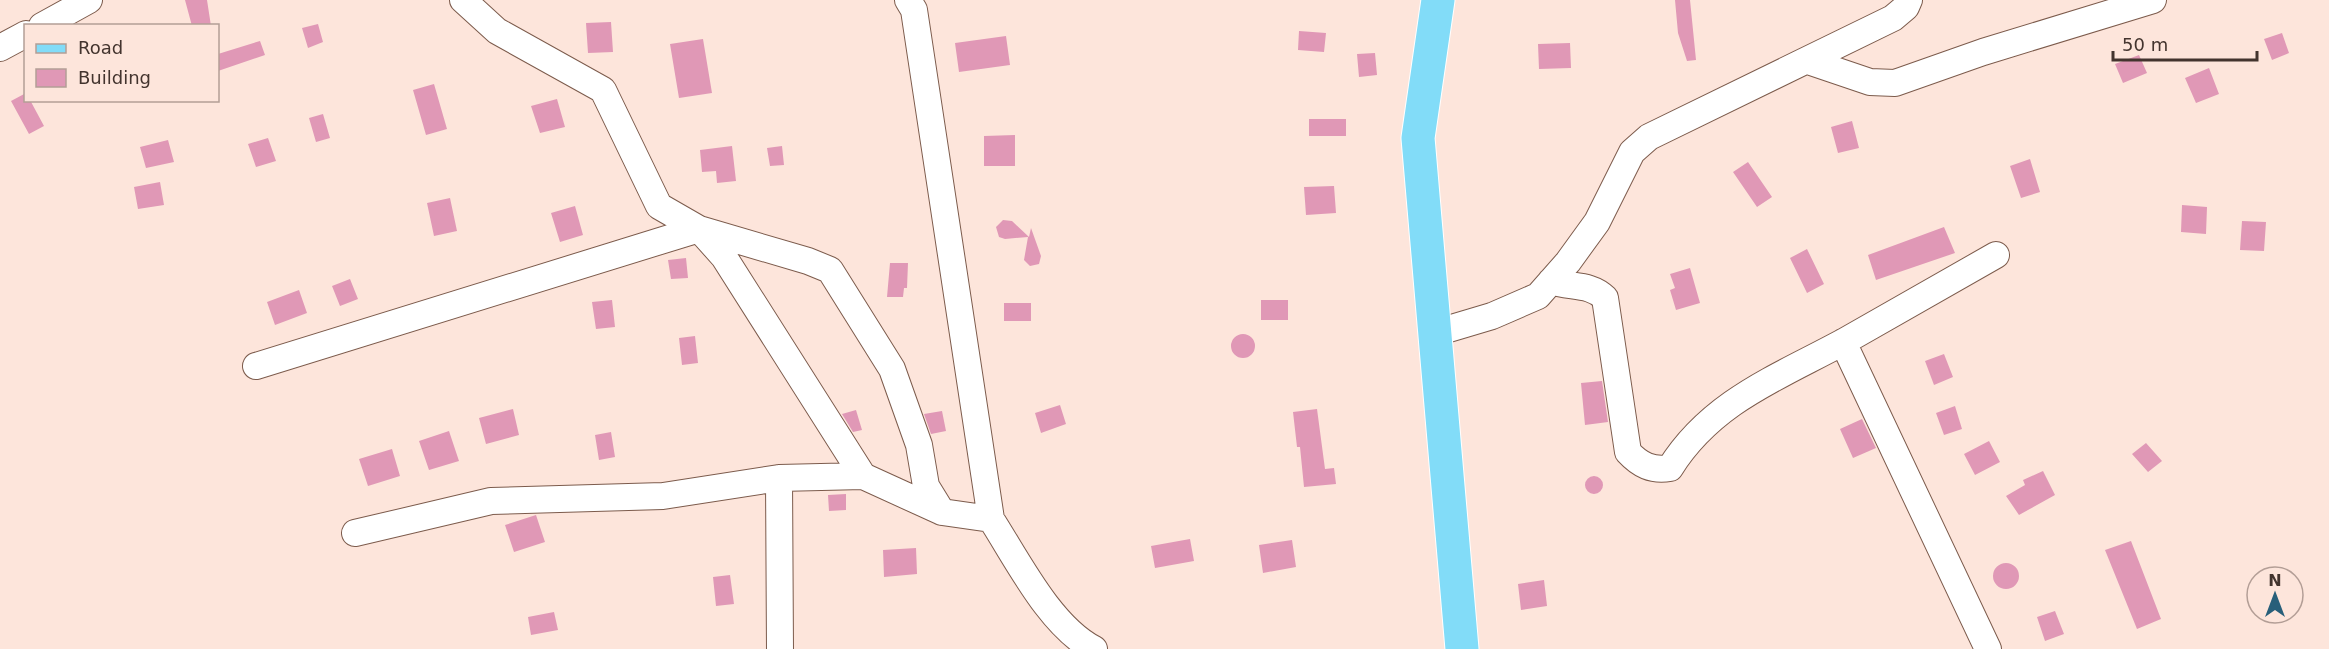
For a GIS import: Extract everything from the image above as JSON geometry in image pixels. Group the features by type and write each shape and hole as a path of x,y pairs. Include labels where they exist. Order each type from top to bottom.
{"main road":[{"path":"1438,0 1418,138 1462,649"}],"street":[{"path":"46,24 89,0"},
{"path":"463,0 497,30 603,90 658,206 699,229 808,261 830,270 891,369 919,445 926,486 942,512"},
{"path":"1435,333 1492,316 1538,296 1597,222 1632,152 1649,137 1893,18 1906,7 1909,0"},
{"path":"1808,61 1869,82 1895,83 1983,52 2153,0"},
{"path":"912,3 991,519 1040,593 1075,639 1094,649"},
{"path":"0,48 24,35"},
{"path":"256,366 699,229"},
{"path":"699,229 724,257 863,476"},
{"path":"1551,281 1569,288 1593,288 1605,298 1628,452 1636,461 1659,470 1670,468 1691,439 1716,414 1764,382 1843,342 1996,255"},
{"path":"1843,342 1988,649"},
{"path":"355,532 491,501 663,496 779,478 863,476 942,512 991,519"},
{"path":"779,478 780,649"}],"building":[{"path":"185,0 207,0 211,24 191,24"},
{"path":"1675,0 1690,0 1696,60 1687,61 1678,33"},
{"path":"611,22 613,52 588,53 586,23"},
{"path":"318,24 323,42 308,48 302,28"},
{"path":"1299,31 1326,33 1324,52 1298,50"},
{"path":"2282,33 2289,53 2272,60 2264,39"},
{"path":"1006,36 1010,65 959,72 955,43"},
{"path":"703,39 712,93 679,98 670,44"},
{"path":"260,41 265,55 219,71 219,54"},
{"path":"1570,43 1571,68 1539,69 1538,44"},
{"path":"1375,53 1377,75 1359,77 1357,54"},
{"path":"2139,55 2147,73 2123,83 2115,64"},
{"path":"2209,68 2219,94 2196,103 2185,78"},
{"path":"434,84 447,129 426,135 413,90"},
{"path":"24,94 24,102 31,102 44,126 29,134 11,101"},
{"path":"557,99 565,127 540,133 531,106"},
{"path":"323,114 330,138 316,142 309,118"},
{"path":"1309,119 1346,119 1346,136 1309,136"},
{"path":"1852,121 1859,148 1838,153 1831,127"},
{"path":"1015,135 1015,166 984,166 984,136"},
{"path":"268,138 276,161 256,167 248,144"},
{"path":"168,140 174,162 146,168 140,147"},
{"path":"732,146 736,181 717,183 716,171 702,172 700,150"},
{"path":"782,146 784,165 770,166 767,148"},
{"path":"2030,159 2040,192 2021,198 2010,166"},
{"path":"1748,162 1772,197 1757,207 1733,172"},
{"path":"160,182 164,205 138,209 134,187"},
{"path":"1334,186 1336,213 1306,215 1304,187"},
{"path":"450,198 457,231 434,236 427,203"},
{"path":"2182,205 2207,207 2206,234 2181,232"},
{"path":"575,206 583,235 560,242 551,213"},
{"path":"1003,220 1012,221 1029,237 1031,228 1041,256 1039,264 1030,266 1024,260 1028,237 1005,239 999,237 996,227"},
{"path":"2242,221 2266,222 2264,251 2240,250"},
{"path":"1944,227 1955,253 1876,280 1868,255"},
{"path":"1807,249 1824,284 1807,293 1790,258"},
{"path":"686,258 688,278 671,279 668,260"},
{"path":"890,263 908,263 907,288 904,288 903,297 887,297"},
{"path":"1690,268 1700,303 1676,310 1670,290 1675,288 1670,274"},
{"path":"350,279 358,299 340,306 332,286"},
{"path":"299,290 307,313 275,325 267,302"},
{"path":"612,300 615,327 596,329 592,302"},
{"path":"1261,300 1288,300 1288,320 1261,320"},
{"path":"1004,303 1031,303 1031,321 1004,321"},
{"path":"1243,334 1248,335 1254,341 1254,351 1248,357 1243,358 1238,357 1232,351 1231,346 1232,341 1238,335"},
{"path":"695,336 698,363 682,365 679,338"},
{"path":"1944,354 1953,377 1934,385 1925,361"},
{"path":"1602,381 1608,422 1585,425 1581,383"},
{"path":"1060,405 1066,424 1041,433 1035,413"},
{"path":"1955,406 1962,429 1944,435 1936,413"},
{"path":"513,409 519,435 486,444 479,418"},
{"path":"1317,409 1325,469 1334,468 1336,484 1304,487 1300,447 1297,447 1293,412"},
{"path":"856,410 862,430 853,432 842,414"},
{"path":"942,411 946,431 931,434 924,414"},
{"path":"1862,419 1876,448 1853,458 1840,429"},
{"path":"449,431 459,461 429,470 419,441"},
{"path":"611,432 615,457 599,460 595,435"},
{"path":"1989,441 2000,462 1975,475 1964,454"},
{"path":"2146,443 2162,461 2148,472 2132,454"},
{"path":"392,449 400,476 368,486 359,459"},
{"path":"2043,471 2055,495 2019,515 2006,496 2025,485 2023,480"},
{"path":"1594,476 1600,479 1603,485 1600,491 1594,494 1588,491 1585,485 1588,479"},
{"path":"846,494 846,510 829,511 828,495"},
{"path":"536,515 545,542 514,552 505,525"},
{"path":"1190,539 1194,561 1155,568 1151,546"},
{"path":"1292,540 1296,567 1263,573 1259,545"},
{"path":"2131,541 2161,619 2137,629 2105,550"},
{"path":"916,548 917,574 884,577 883,550"},
{"path":"2006,563 2015,567 2019,576 2015,585 2006,589 1997,585 1993,576 1997,567"},
{"path":"730,575 734,604 716,606 713,577"},
{"path":"1544,580 1547,606 1521,610 1518,584"},
{"path":"2055,611 2064,634 2045,641 2037,617"},
{"path":"554,612 558,630 531,635 528,617"}]}
